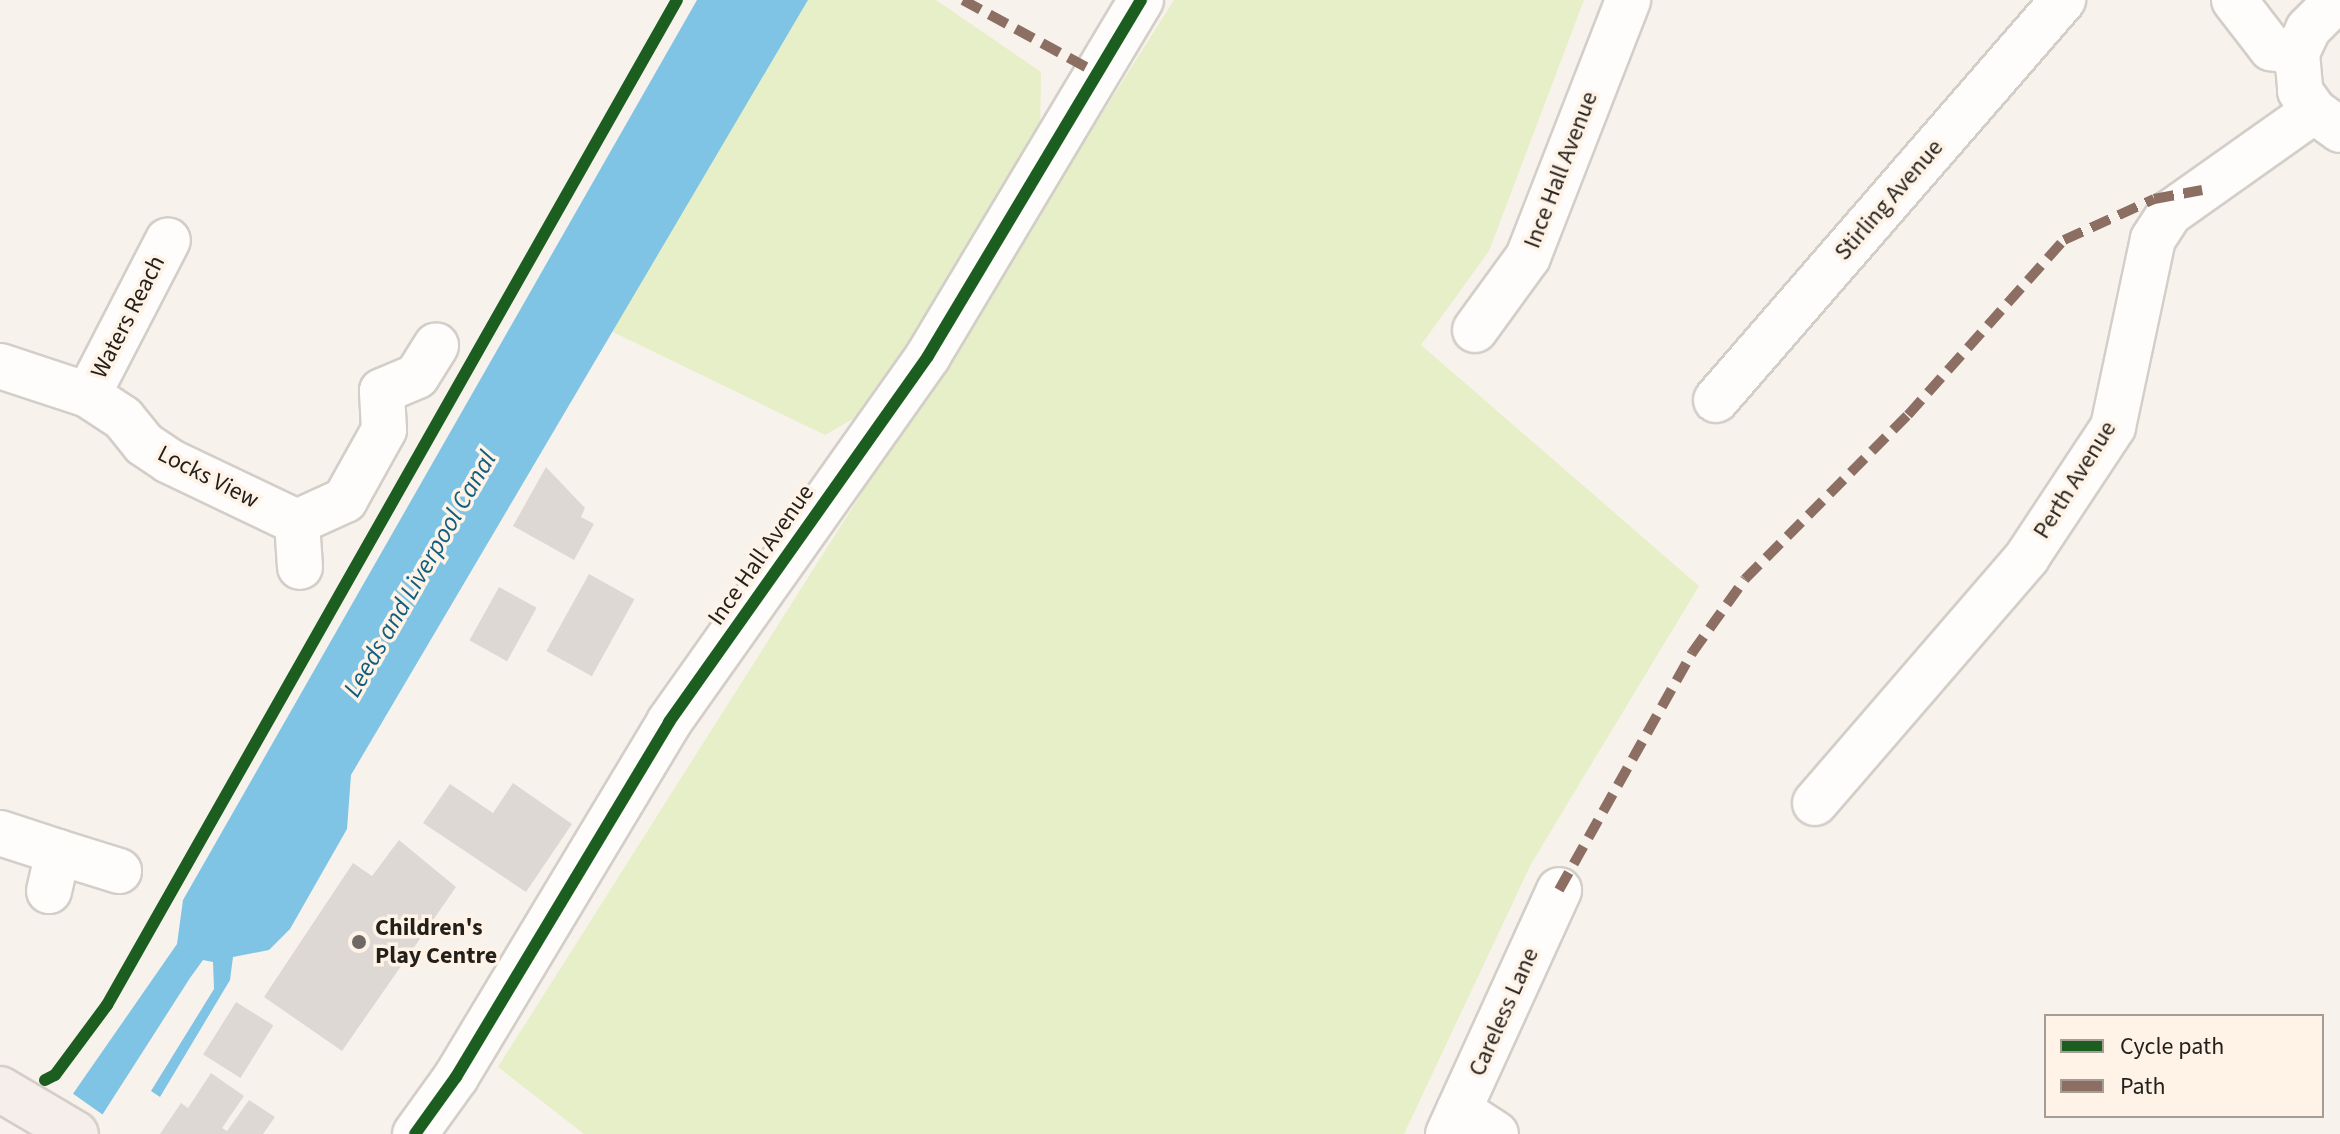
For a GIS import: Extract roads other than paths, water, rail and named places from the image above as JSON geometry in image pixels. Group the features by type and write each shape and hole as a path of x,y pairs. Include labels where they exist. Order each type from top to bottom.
{"highway":[{"path":"0,1089 39,1109 76,1134"}],"street":[{"name":"Ince Hall Avenue","path":"415,1134 456,1077 669,722 928,356 1141,0"},
{"name":"Ince Hall Avenue","path":"1475,330 1528,257 1628,0"},
{"name":"Stirling Avenue","path":"1716,400 2063,0"},
{"path":"2234,0 2271,48 2297,53"},
{"path":"2327,121 2300,91 2297,53 2308,29 2337,0"},
{"name":"Perth Avenue","path":"1815,803 2027,557 2113,427 2153,239 2170,213 2327,121"},
{"name":"Waters Reach","path":"88,395 173,231"},
{"path":"300,567 297,522 345,500 384,430 382,391 417,376 436,346"},
{"name":"Locks View","path":"0,366 88,395 123,418 144,444 169,461 297,522"},
{"path":"0,833 54,871 119,871"},
{"name":"Careless Lane","path":"1454,1122 1559,890"},
{"path":"1454,1122 1496,1134"}],"water":[{"name":"Leeds and Liverpool Canal","path":"697,0 808,0 351,775 347,829 290,929 269,950 233,957 230,980 160,1097 151,1091 214,989 213,962 203,960 190,978 90,1134 45,1134 177,944 183,900"}],"place":[{"name":"Children's Play Centre","path":"359,942"}]}
